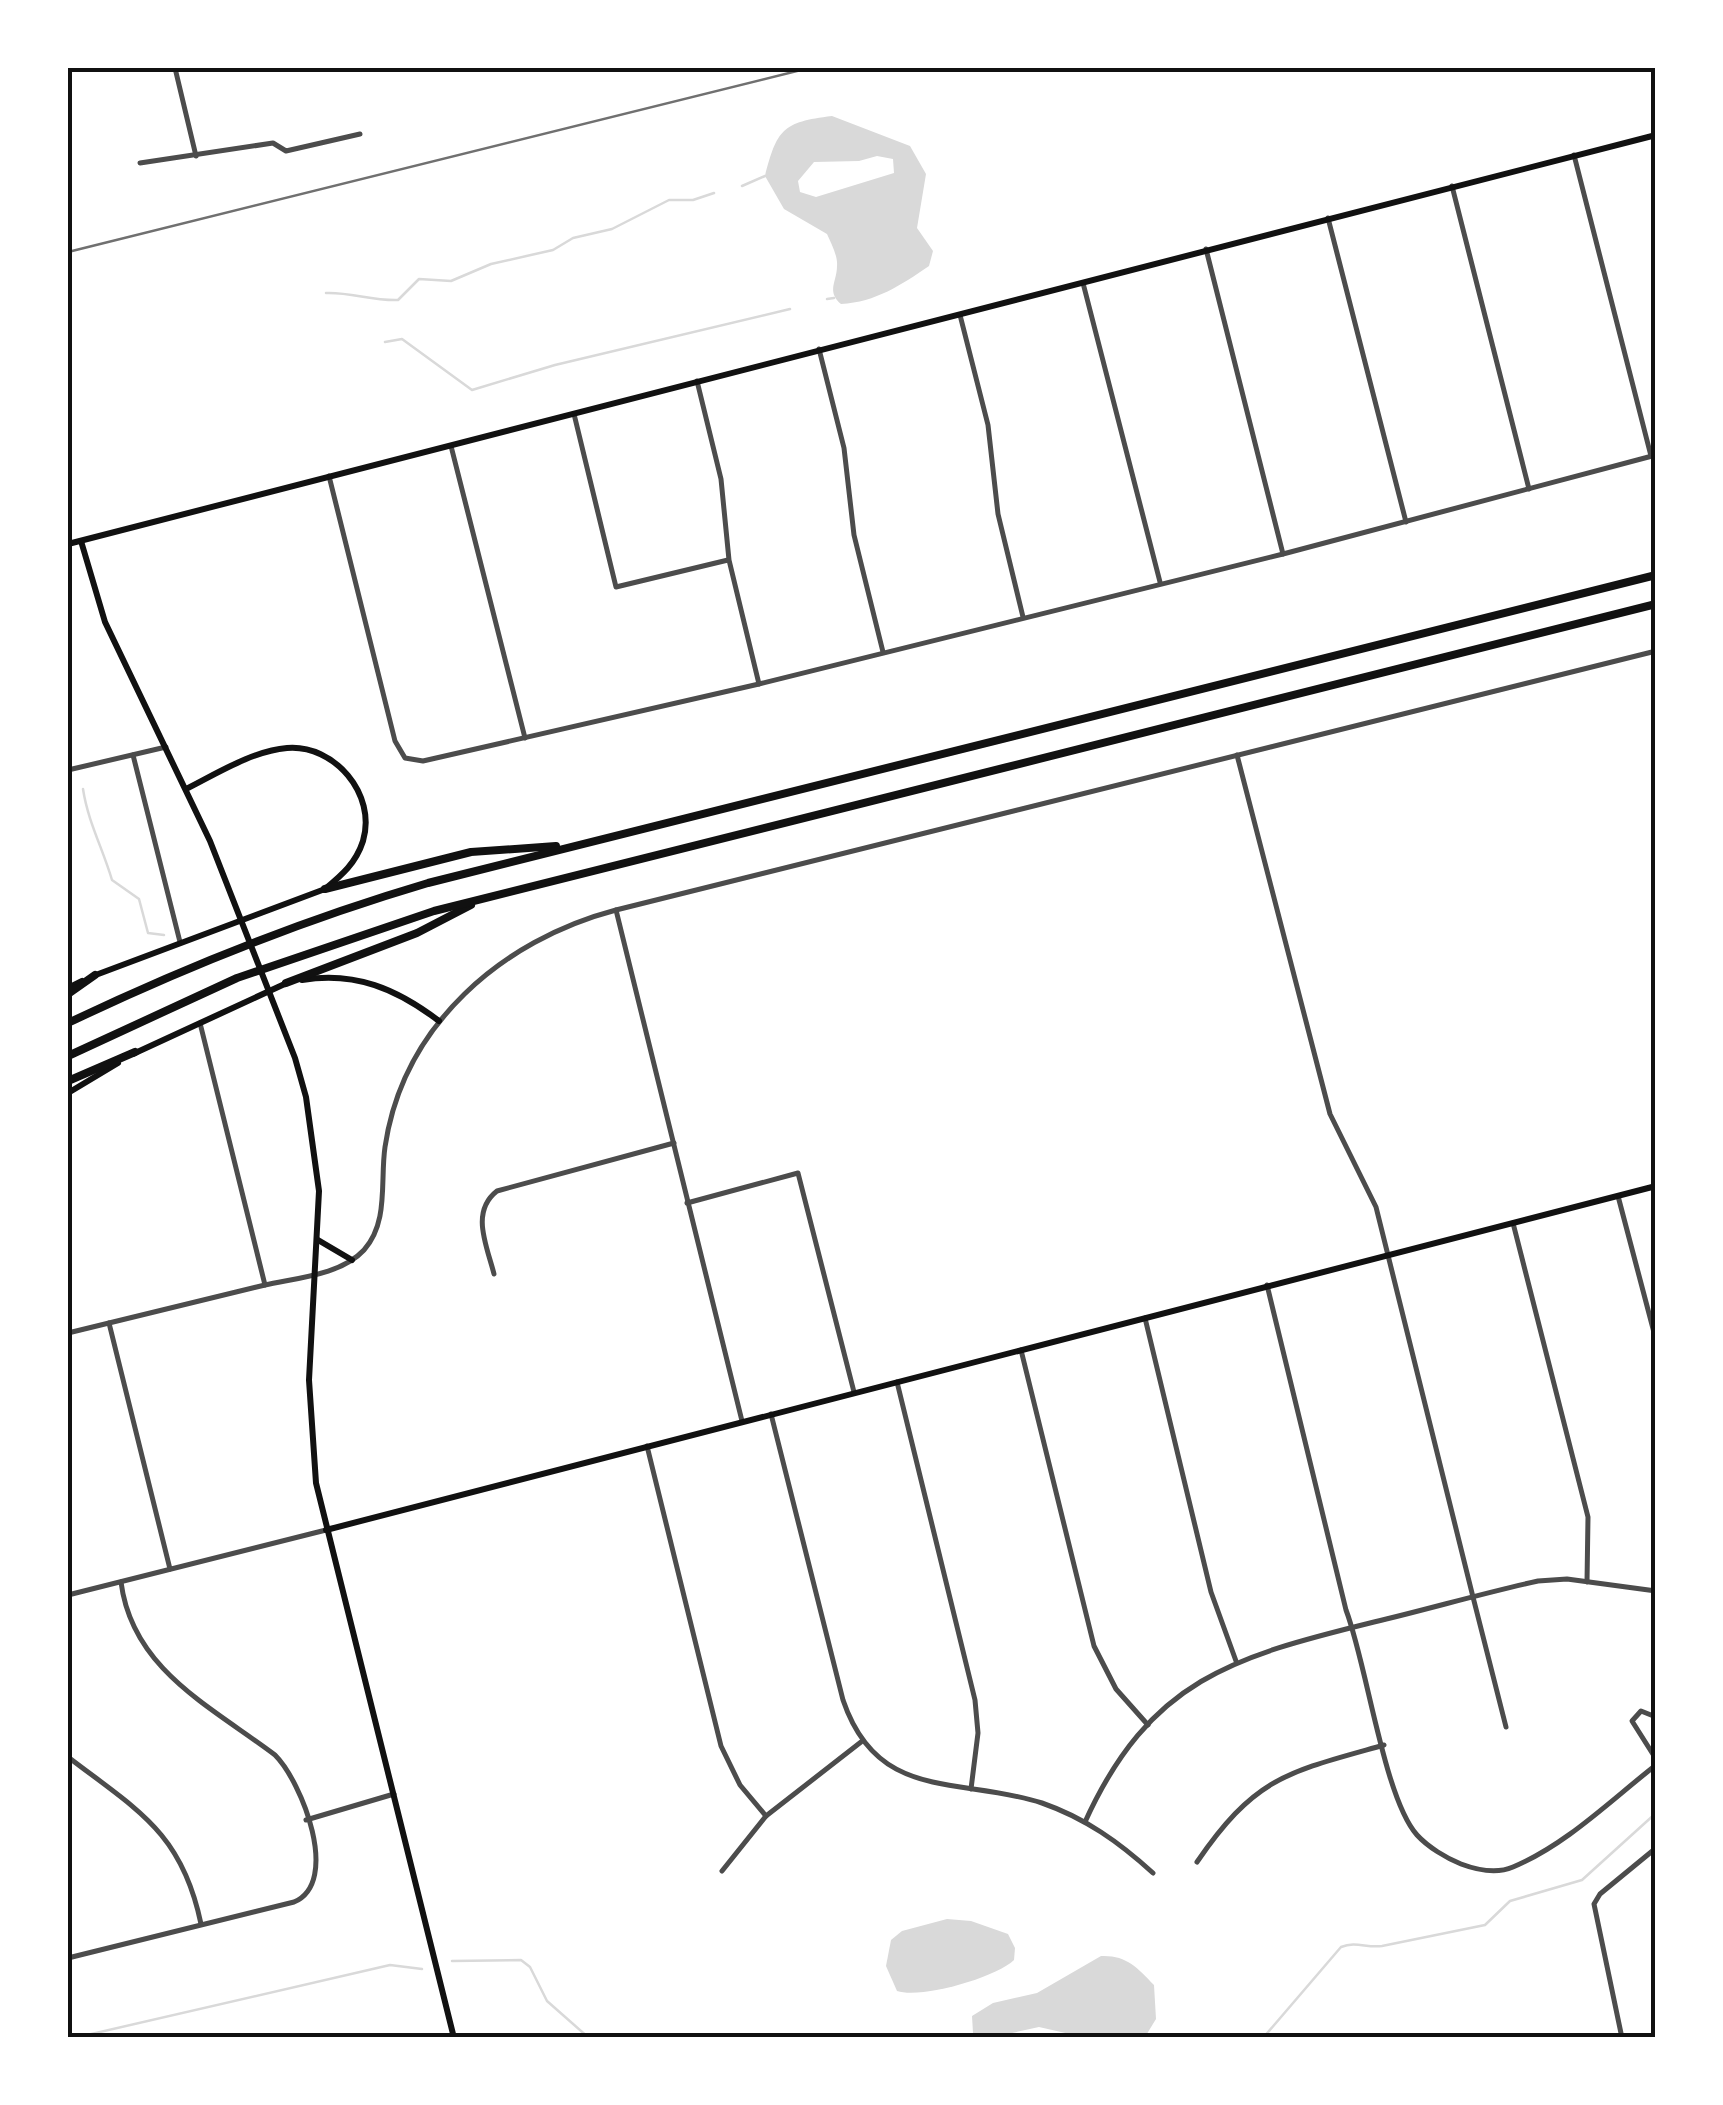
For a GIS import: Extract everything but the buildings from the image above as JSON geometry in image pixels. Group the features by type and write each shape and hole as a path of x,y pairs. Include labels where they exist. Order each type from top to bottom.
{"highway":[{"path":"68,1023 194,964 314,918 428,883 1656,575"},
{"path":"68,1056 166,1008 293,956 483,899 1656,604"},
{"path":"324,889 470,852 580,844"},
{"path":"286,982 417,932 483,899"},
{"path":"68,991 95,976"},
{"path":"68,1081 134,1052"}],"main road":[{"path":"68,544 1656,135"},
{"path":"81,540 103,618 232,894 280,1019 312,1124 318,1240 310,1440 326,1530 454,2038"},
{"path":"95,976 324,889 354,862 365,826 354,784 331,760 298,748 272,750 186,790"},
{"path":"68,1093 134,1052 286,982 332,977 365,981 402,996 438,1021"},
{"path":"326,1530 1656,1186"},
{"path":"318,1240 352,1260"}],"street":[{"path":"175,68 196,156"},
{"path":"140,163 273,143 286,150 360,134"},
{"path":"328,476 395,741 405,758 423,761 760,684 1283,554 1653,455 1574,155"},
{"path":"1452,186 1529,489"},
{"path":"1328,218 1406,522"},
{"path":"1206,249 1283,554"},
{"path":"1083,280 1160,582"},
{"path":"960,312 988,425 998,514 1023,618"},
{"path":"820,349 844,448 858,551 883,652"},
{"path":"696,380 721,479 729,560 760,684"},
{"path":"574,411 616,587 729,560"},
{"path":"450,444 525,738"},
{"path":"68,1333 317,1274 352,1260 367,1246 377,1228 392,1118 413,1066 438,1021 468,989 511,954 568,925 1656,651"},
{"path":"68,770 166,747"},
{"path":"133,755 180,942"},
{"path":"1237,755 1330,1114 1370,1191 1388,1254 1506,1728"},
{"path":"616,910 742,1421"},
{"path":"200,1020 264,1285"},
{"path":"494,1274 482,1228 489,1198 504,1188 674,1143"},
{"path":"688,1203 798,1174 854,1392"},
{"path":"1618,1196 1656,1340"},
{"path":"1513,1223 1588,1516 1587,1582"},
{"path":"1267,1285 1393,1782 1401,1808 1417,1835 1478,1870 1508,1869 1541,1853 1656,1762 1632,1721 1641,1711 1656,1717"},
{"path":"1144,1318 1210,1592 1236,1661"},
{"path":"109,1323 170,1569"},
{"path":"1021,1350 1094,1646 1116,1689 1148,1725"},
{"path":"897,1382 975,1700 978,1733 971,1789"},
{"path":"772,1414 843,1700 862,1742 900,1773 1021,1797 1085,1822 1152,1873"},
{"path":"647,1446 721,1746 740,1785 766,1816"},
{"path":"68,1594 326,1530"},
{"path":"1085,1822 1112,1770 1148,1725 1187,1691 1236,1661 1549,1580 1656,1591"},
{"path":"68,1958 294,1902 314,1886 318,1868 296,1784 285,1766 144,1650 129,1623 121,1582"},
{"path":"722,1871 766,1816 862,1742"},
{"path":"1198,1862 1234,1812 1268,1784 1310,1764 1384,1745"},
{"path":"68,1756 168,1839 188,1875 201,1925"},
{"path":"306,1820 394,1794"},
{"path":"1622,2038 1594,1904 1600,1894 1656,1848"}],"shaded area":[{"path":"832,116 910,146 926,174 917,228 933,251 929,266 898,286 866,300 841,304 833,290 837,262 827,234 784,209 765,176 784,131 802,121","holes":["877,156 893,159 894,173 816,197 800,192 798,181 814,162 859,161"]},
{"path":"947,1919 971,1921 1008,1934 1015,1948 1014,1960 991,1974 957,1985 923,1992 897,1991 886,1966 891,1940 902,1931"},
{"path":"1101,1956 1130,1963 1154,1985 1156,2019 1145,2037 1083,2037 1039,2027 994,2037 973,2033 972,2016 993,2003 1037,1993"}],"waterway":[{"path":"742,186 765,176"},
{"path":"326,293 398,300 419,279 451,281 491,264 553,250 573,238 612,229 669,200 693,200 714,193"},
{"path":"827,299 834,298"},
{"path":"385,342 402,339 472,390 555,365 790,309"},
{"path":"83,789 112,880 139,899 148,933 164,935"},
{"path":"1263,2038 1341,1947 1382,1946 1485,1925 1510,1901 1582,1880 1656,1813"},
{"path":"452,1961 521,1960 530,1967 547,2001 589,2038"},
{"path":"74,2038 390,1965 422,1969"}],"railway":[{"path":"68,252 809,68"}]}
